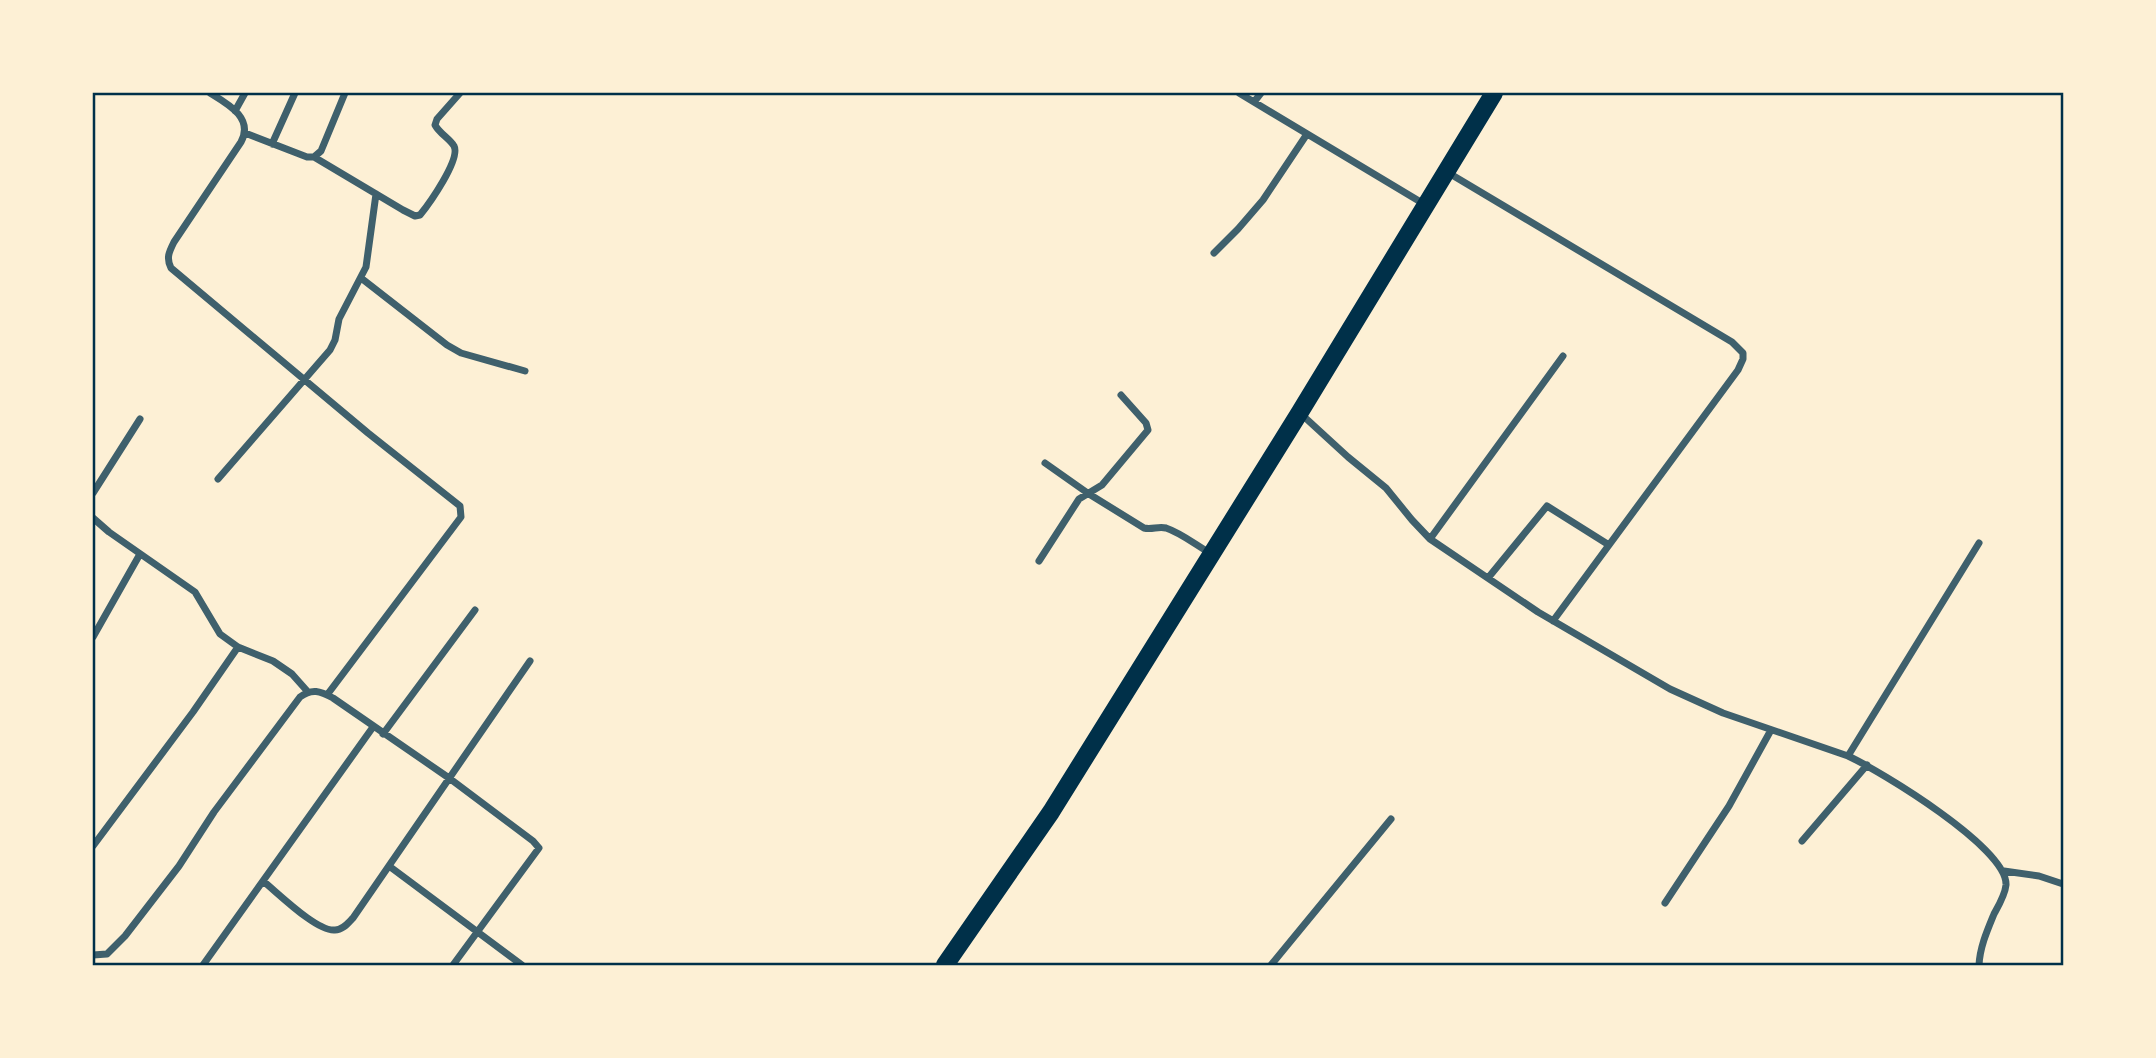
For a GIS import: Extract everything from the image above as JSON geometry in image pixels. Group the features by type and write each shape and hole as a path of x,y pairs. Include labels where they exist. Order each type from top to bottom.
{"main road":[{"path":"945,965 1051,812 1300,412 1494,93"}],"street":[{"path":"210,93 235,111 245,123 245,133 174,242 168,261 177,274 460,506 461,517 327,695"},
{"path":"235,111 245,93"},
{"path":"272,144 295,93"},
{"path":"245,133 307,158 314,157 321,151 345,93"},
{"path":"314,157 415,216 420,215 438,190 456,154 454,147 435,125 437,119 460,93"},
{"path":"1239,93 1426,205"},
{"path":"1254,102 1261,93"},
{"path":"1214,253 1263,200 1307,134"},
{"path":"1447,172 1720,335 1739,347 1743,353 1744,359 1738,370 1553,621"},
{"path":"218,478 330,350 339,319 361,278 369,254 376,194"},
{"path":"361,278 461,353 525,371"},
{"path":"1430,539 1563,356"},
{"path":"1039,561 1079,499 1102,485 1148,430 1146,422 1121,395"},
{"path":"1300,412 1386,488 1430,539 1553,621 1670,689 1723,713 1867,765 1918,796 1980,846 2004,871 2006,885 1986,933 1979,965"},
{"path":"93,493 140,419"},
{"path":"1045,463 1088,494 1144,528 1168,529 1211,553"},
{"path":"1488,578 1547,506 1609,545"},
{"path":"93,518 195,592 220,634 238,647 273,661 292,674 308,692"},
{"path":"1848,756 1979,542"},
{"path":"93,637 140,554"},
{"path":"383,734 475,610"},
{"path":"93,846 238,647"},
{"path":"263,881 317,925 333,931 342,929 353,918 530,661"},
{"path":"93,955 107,954 125,936 179,866 229,791 300,697 313,690 327,695 449,778 539,848 453,965"},
{"path":"203,965 373,727"},
{"path":"1665,903 1729,806 1770,730"},
{"path":"1802,841 1867,765"},
{"path":"1271,965 1391,819"},
{"path":"389,866 522,965"},
{"path":"2004,871 2039,876 2063,884"}]}
